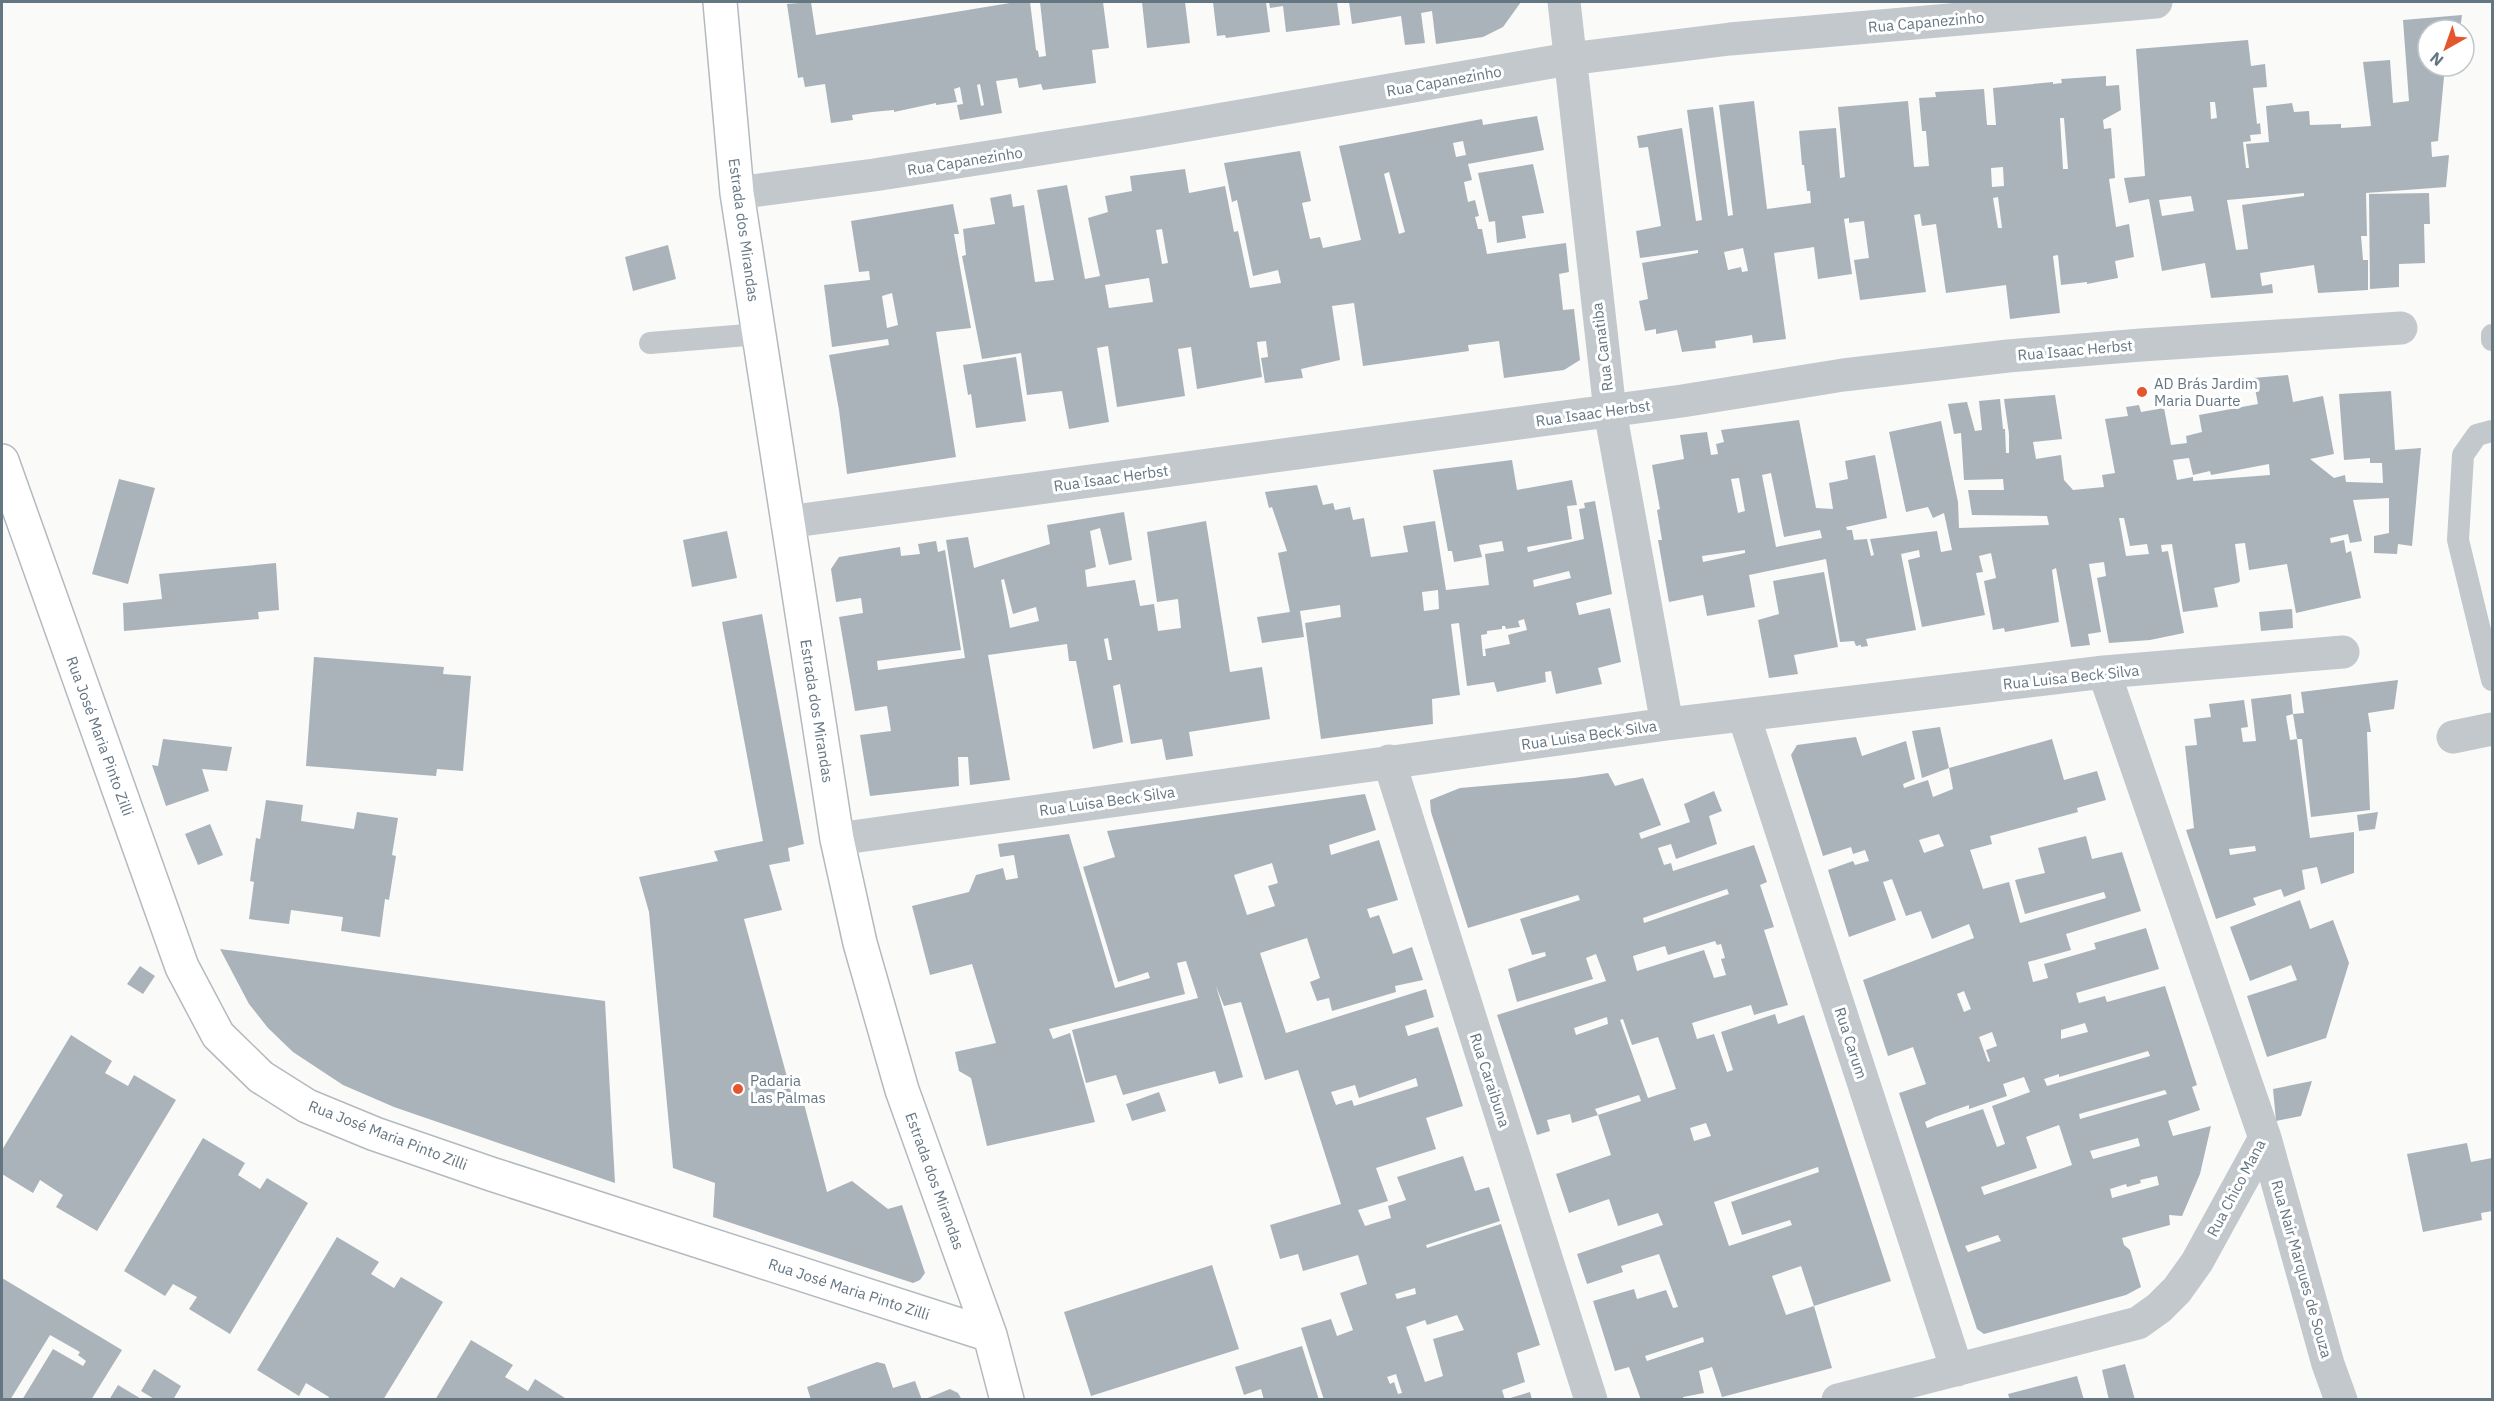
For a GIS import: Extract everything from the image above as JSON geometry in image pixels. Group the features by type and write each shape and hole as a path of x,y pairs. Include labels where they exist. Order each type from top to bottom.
{"street":[{"name":"Estrada dos Mirandas","path":"720,2 737,193 837,839 860,943 902,1090 990,1335 1007,1400"},
{"name":"Rua Canatiba","path":"1564,2 1610,411 1667,724"},
{"name":"Rua Capanezinho","path":"737,193 874,175 1142,133 1569,59 1730,39 2156,2"},
{"name":"Rua Isaac Herbst","path":"787,522 1610,411 1843,375 2008,356 2401,328"},
{"name":"Rua José Maria Pinto Zilli","path":"2,461 182,967 218,1035 261,1077 307,1106 375,1134 646,1225 990,1335"},
{"name":"Rua Luisa Beck Silva","path":"837,839 1667,724 2104,672 2343,652"},
{"name":"Rua Chico Mana","path":"1838,1400 2138,1323 2159,1308 2177,1290 2197,1262 2265,1138 2104,672"},
{"name":"Rua Carum","path":"1744,716 1958,1370"},
{"path":"2453,736 2493,729"},
{"name":"Rua Caraibuna","path":"1389,761 1591,1400"},
{"name":"Rua Nair Marques de Souza","path":"2265,1138 2328,1364 2341,1400"}],"lane":[{"path":"650,343 759,334"},
{"path":"2493,335 2493,340"},
{"path":"2493,431 2477,435 2463,455 2458,540 2493,680"}],"building":[{"path":"811,2 816,35 1016,2 1030,2 1036,50 1039,57 1046,56 1040,2 1103,2 1109,48 1092,50 1096,83 1043,90 1041,84 1019,88 1017,78 996,81 1002,113 960,120 957,105 963,104 960,87 954,89 957,102 936,105 936,103 894,112 894,110 852,115 853,120 831,123 825,84 805,87 803,77 798,78 787,4","holes":["980,84 984,105 981,106 977,85"]},
{"path":"1142,2 1185,2 1190,43 1147,48"},
{"path":"1213,2 1266,2 1270,32 1226,38 1225,35 1217,36"},
{"path":"1269,2 1337,2 1340,25 1286,32 1283,6 1270,8"},
{"path":"1349,2 1521,2 1503,27 1483,37 1436,44 1432,11 1421,13 1425,43 1405,45 1401,16 1352,24"},
{"path":"2462,15 2462,18 2427,18"},
{"path":"2416,19 2416,78 2444,78 2438,141 2431,142 2432,157 2449,155 2446,187 2366,193 2367,236 2361,236 2363,260 2368,260 2368,290 2318,293 2314,265 2260,273 2262,286 2272,284 2273,293 2211,298 2205,263 2162,271 2149,199 2129,203 2124,178 2145,176 2136,49 2248,40 2251,66 2265,64 2267,87 2253,88 2257,124 2260,123 2261,134 2250,135 2251,141 2243,142 2246,168 2249,168 2246,144 2269,142 2266,106 2292,103 2294,112 2309,111 2310,125 2341,124 2341,128 2371,126 2363,62 2390,60 2393,103 2409,101 2403,20","holes":["2210,102 2215,102 2217,118 2211,119","2304,193 2304,196 2242,205 2248,249 2236,250 2227,200","2191,196 2194,211 2162,216 2159,200"]},
{"path":"2106,76 2106,86 2119,85 2121,110 2103,120 2104,129 2111,128 2115,178 2109,179 2116,227 2129,224 2134,257 2115,261 2118,278 2087,284 2087,282 2061,285 2058,255 2053,256 2060,313 2010,319 2006,285 1946,293 1936,224 1922,226 1920,214 1914,215 1926,292 1860,300 1854,260 1869,258 1864,221 1849,223 1849,218 1844,219 1852,274 1818,279 1814,247 1774,253 1786,339 1753,343 1752,335 1715,341 1716,348 1682,352 1677,330 1656,334 1656,329 1645,331 1639,301 1648,299 1642,263 1698,253 1698,250 1640,258 1636,231 1661,226 1648,147 1639,148 1637,136 1682,128 1696,221 1702,220 1687,110 1713,107 1728,216 1733,215 1719,105 1754,101 1767,209 1811,203 1804,165 1802,165 1799,131 1836,128 1840,178 1845,177 1838,107 1908,101 1914,167 1929,166 1926,131 1922,131 1919,98 1936,97 1935,92 1984,89 1987,125 1996,125 1993,88 2062,83 2061,79","holes":["2060,118 2064,118 2068,169 2063,169","2003,167 2004,186 1992,187 1991,168","1998,197 2002,228 1998,228 1993,198","1743,248 1748,271 1742,272 1741,267 1728,270 1724,252"]},
{"path":"1537,116 1544,150 1468,164 1472,180 1464,182 1468,202 1475,200 1479,216 1475,217 1478,229 1482,229 1487,254 1566,243 1569,272 1559,274 1563,310 1574,309 1580,360 1564,370 1504,378 1499,341 1468,345 1469,351 1363,366 1354,303 1332,306 1340,360 1301,369 1303,378 1265,383 1261,358 1268,357 1266,341 1257,342 1262,377 1197,389 1191,347 1178,349 1185,396 1117,407 1108,346 1097,348 1109,422 1069,429 1062,391 1027,395 1021,353 982,359 962,256 966,255 963,229 995,224 990,198 1011,194 1013,207 1024,205 1035,282 1054,280 1037,190 1067,185 1085,279 1100,276 1088,218 1108,212 1105,196 1132,191 1130,176 1185,169 1189,193 1225,186 1234,232 1238,231 1250,288 1281,283 1278,270 1253,276 1237,200 1232,202 1224,163 1300,151 1311,201 1302,203 1310,239 1320,237 1323,248 1361,240 1339,146 1482,119 1483,125","holes":["1463,141 1466,155 1456,157 1453,143","1389,172 1405,232 1399,234 1384,174","1162,229 1168,263 1162,264 1156,230","1149,278 1153,302 1109,308 1105,285"]},
{"path":"1533,164 1544,213 1522,216 1526,238 1497,243 1495,221 1489,222 1478,173"},
{"path":"2429,193 2430,224 2424,224 2425,263 2399,264 2399,287 2370,289 2369,194"},
{"path":"953,204 959,234 954,234 971,328 936,332 956,457 847,474 829,355 889,345 888,339 832,347 824,285 870,280 869,271 859,272 851,221","holes":["892,293 898,325 887,328 882,296"]},
{"path":"668,245 676,279 633,291 625,257"},
{"path":"1016,357 1026,421 976,428 971,394 968,395 963,365"},
{"path":"2288,375 2293,402 2323,396 2334,454 2310,459 2334,478 2345,475 2346,482 2383,483 2382,463 2370,463 2370,458 2344,460 2339,394 2391,391 2395,450 2421,448 2412,546 2398,544 2397,554 2374,553 2374,536 2389,533 2389,498 2353,500 2362,541 2350,543 2348,534 2330,538 2331,543 2344,540 2346,553 2351,551 2361,598 2296,613 2287,564 2249,570 2245,543 2235,544 2240,581 2214,588 2218,607 2183,612 2172,544 2161,545 2162,552 2168,551 2184,633 2150,640 2109,643 2097,578 2106,576 2104,562 2089,564 2101,632 2088,634 2090,645 2071,647 2056,568 2052,570 2059,622 2005,632 2004,628 1993,630 1984,581 1996,578 1991,553 1979,556 1983,572 1976,573 1985,615 1922,627 1908,560 1920,557 1919,550 1901,554 1916,630 1866,639 1868,646 1856,646 1854,641 1840,642 1826,559 1749,575 1755,607 1707,616 1703,595 1669,602 1658,540 1662,540 1657,510 1660,509 1652,465 1684,459 1680,435 1707,432 1711,455 1718,454 1716,444 1724,442 1721,430 1799,420 1816,508 1833,509 1829,483 1848,479 1845,461 1875,455 1887,518 1846,527 1847,530 1852,530 1854,540 1867,539 1871,556 1874,555 1870,539 1937,531 1941,552 1952,550 1944,513 1933,518 1928,507 1906,512 1889,432 1941,421 1958,502 1959,528 2049,525 2047,516 1972,515 1968,490 2004,490 2003,479 1964,480 1961,433 1954,434 1948,404 1967,402 1975,431 1982,430 1979,401 2000,399 2006,453 2009,453 2004,399 2055,395 2062,439 2033,442 2036,459 2061,455 2064,480 2073,490 2104,487 2102,475 2115,473 2105,419 2128,416 2126,407 2139,405 2141,412 2164,408 2171,445 2187,443 2186,436 2202,432 2199,415 2258,404 2253,378","holes":["2189,458 2193,475 2210,471 2211,475 2269,464 2270,475 2193,481 2193,477 2177,480 2173,460","1771,473 1784,537 1820,530 1822,538 1776,547 1762,475","1739,478 1745,511 1738,513 1731,479","2119,518 2124,518 2130,546 2147,544 2149,554 2126,556","1745,550 1745,553 1703,562 1702,556"]},
{"path":"1512,460 1517,490 1572,480 1577,505 1567,506 1572,539 1527,547 1528,552 1584,539 1579,509 1585,508 1584,503 1595,501 1612,594 1576,603 1579,615 1610,608 1621,662 1598,668 1602,684 1556,694 1551,671 1545,672 1546,682 1497,692 1494,682 1467,686 1459,623 1451,624 1460,695 1432,699 1433,724 1321,739 1305,623 1341,617 1340,605 1300,611 1304,637 1262,643 1257,617 1290,612 1278,553 1287,551 1272,507 1269,508 1265,492 1317,485 1323,505 1333,503 1335,510 1350,507 1353,520 1364,518 1371,557 1408,552 1403,526 1435,521 1446,590 1489,585 1485,554 1504,551 1502,541 1479,545 1482,557 1454,562 1452,551 1448,551 1433,470","holes":["1569,571 1571,578 1534,587 1533,580","1438,590 1439,609 1424,611 1422,592","1524,619 1527,630 1508,635 1510,644 1485,649 1486,656 1483,656 1481,635 1487,634 1487,631 1502,629 1502,626 1506,629 1520,627 1518,621"]},
{"path":"119,479 155,488 128,584 92,574"},
{"path":"1124,512 1132,560 1109,565 1100,528 1090,531 1096,567 1085,570 1087,587 1135,580 1140,606 1154,604 1158,631 1181,628 1178,599 1157,602 1147,532 1206,521 1230,672 1262,667 1270,719 1189,732 1193,756 1166,760 1162,739 1131,744 1120,684 1113,686 1123,742 1093,749 1076,661 1069,661 1067,644 988,655 1010,780 970,785 968,757 958,757 959,786 870,796 860,735 891,731 887,706 855,711 839,617 863,613 861,598 836,602 831,569 839,557 900,547 901,556 920,554 918,544 936,541 938,552 945,550 961,650 877,661 878,670 965,658 946,540 968,537 974,568 1050,544 1047,525","holes":["1004,579 1013,614 1036,607 1039,621 1010,628 1001,580","1108,638 1112,660 1108,660 1104,639"]},
{"path":"727,531 737,578 692,587 683,540"},
{"path":"276,563 279,610 258,612 259,619 124,631 123,603 162,599 159,574"},
{"path":"1824,572 1838,647 1794,655 1798,674 1769,678 1758,620 1779,614 1773,581"},
{"path":"2292,609 2293,628 2261,631 2259,612"},
{"path":"762,614 804,844 788,848 790,861 769,865 782,910 744,919 793,1099 802,1096 827,1192 852,1181 888,1209 902,1205 925,1273 920,1280 913,1283 713,1217 715,1183 673,1168 649,912 639,877 718,861 714,851 763,841 722,622"},
{"path":"314,657 444,667 443,674 471,676 463,771 437,769 436,776 306,766"},
{"path":"2398,680 2394,709 2368,713 2371,732 2367,732 2370,810 2311,817 2302,739 2297,739 2293,714 2304,713 2301,692"},
{"path":"2291,694 2293,714 2286,716 2290,740 2297,739 2310,838 2354,832 2354,873 2321,884 2317,867 2302,870 2305,889 2284,897 2281,889 2253,898 2256,905 2216,919 2186,830 2194,828 2185,746 2197,745 2194,719 2211,717 2209,704 2244,700 2248,727 2241,728 2243,742 2256,741 2251,699","holes":["2255,846 2256,851 2230,855 2229,849"]},
{"path":"1940,727 1949,768 1922,778 1912,731"},
{"path":"1856,737 1862,756 1906,741 1915,779 1903,784 1904,788 1928,780 1933,797 1953,789 1949,768 2052,739 2064,780 2097,771 2106,800 2077,808 2078,812 1990,836 1992,844 1970,850 1983,889 2009,882 2020,923 2106,898 2104,892 2025,914 2015,880 2045,873 2038,848 2086,836 2092,859 2122,852 2141,911 2066,934 2071,950 2028,962 2033,982 2048,978 2044,964 2096,949 2094,943 2146,928 2159,969 2076,993 2079,1003 2105,996 2107,1002 2165,986 2197,1085 2192,1087 2200,1110 2168,1121 2173,1136 2211,1126 2200,1174 2182,1216 2169,1215 2170,1225 2122,1238 2124,1245 2130,1250 2141,1287 2126,1295 1984,1334 1977,1329 1899,1093 1926,1084 1913,1047 1888,1056 1863,980 1974,938 1969,924 1932,939 1921,911 1906,916 1892,879 1883,882 1896,920 1849,937 1828,870 1853,861 1855,865 1869,861 1865,850 1853,854 1851,847 1823,856 1791,755 1797,745","holes":["1939,834 1944,846 1924,853 1919,840","1964,991 1971,1009 1964,1012 1957,994","2085,1023 2088,1032 2061,1039 2061,1030","1992,1032 1997,1046 1986,1050 1990,1061 1988,1062 1979,1037","2148,1051 2150,1056 2047,1086 2044,1079 2059,1074 2059,1077","2024,1077 2030,1092 1992,1106 2005,1144 1997,1147 1983,1109 1927,1128 1925,1122 1935,1117 1969,1105 1969,1109 2007,1096 2003,1084","2165,1090 2167,1094 2080,1119 2079,1114","2059,1125 2072,1165 1984,1195 1981,1187 2037,1168 2026,1137","2138,1138 2140,1146 2093,1159 2090,1151","2157,1176 2159,1185 2112,1198 2110,1189 2126,1184 2127,1187 2141,1183 2140,1180","1998,1235 2001,1241 1968,1252 1965,1246"]},
{"path":"163,739 232,747 227,771 202,769 209,791 166,806 152,765 158,766"},
{"path":"1608,773 1615,786 1643,778 1661,825 1639,833 1641,839 1690,822 1684,804 1714,791 1722,811 1709,816 1717,844 1676,859 1671,844 1658,848 1664,865 1671,863 1673,871 1754,845 1767,882 1760,885 1774,927 1764,930 1788,1005 1754,1015 1751,1005 1692,1023 1697,1039 1714,1034 1727,1072 1733,1070 1721,1032 1775,1014 1778,1024 1804,1015 1891,1281 1814,1306 1832,1368 1722,1397 1712,1367 1699,1371 1704,1393 1683,1397 1684,1400 1641,1400 1629,1367 1615,1371 1593,1301 1634,1289 1637,1299 1666,1290 1673,1308 1678,1307 1659,1254 1621,1266 1623,1272 1587,1284 1577,1254 1663,1225 1658,1213 1618,1226 1609,1199 1569,1213 1556,1174 1611,1155 1598,1115 1572,1123 1570,1114 1547,1120 1550,1131 1537,1135 1497,1015 1606,981 1596,954 1586,958 1593,979 1517,1002 1508,969 1546,956 1545,952 1532,955 1520,919 1580,900 1578,895 1468,928 1431,812 1430,800 1460,788","holes":["1727,889 1729,894 1644,923 1643,918","1715,941 1717,945 1721,944 1725,958 1721,959 1726,975 1714,978 1704,950 1637,971 1633,956 1665,946 1668,955","1607,1017 1608,1024 1576,1035 1574,1028","1623,1019 1632,1045 1658,1037 1676,1089 1648,1098 1620,1020","1639,1095 1641,1101 1598,1115 1595,1109","1706,1123 1711,1136 1694,1141 1690,1128","1818,1167 1819,1172 1731,1202 1742,1235 1790,1220 1792,1225 1729,1246 1714,1202","1801,1266 1814,1306 1786,1315 1772,1276","1703,1337 1704,1342 1647,1361 1645,1356"]},
{"path":"1365,794 1376,830 1329,845 1331,855 1379,840 1398,900 1367,909 1370,918 1379,915 1393,954 1412,947 1423,980 1395,986 1396,992 1332,1011 1329,998 1317,1001 1310,982 1320,978 1307,938 1260,953 1286,1033 1426,989 1434,1017 1405,1026 1408,1036 1438,1027 1463,1106 1426,1118 1436,1149 1376,1168 1388,1201 1358,1210 1365,1226 1391,1218 1388,1206 1406,1200 1397,1177 1463,1156 1475,1191 1489,1187 1500,1221 1426,1245 1427,1248 1501,1224 1540,1345 1517,1353 1525,1382 1502,1390 1505,1400 1324,1400 1301,1328 1331,1319 1337,1336 1353,1330 1340,1293 1367,1284 1358,1255 1303,1271 1298,1254 1280,1259 1270,1225 1341,1204 1298,1070 1265,1080 1241,1002 1224,1006 1216,986 1243,1077 1219,1084 1215,1071 1123,1095 1116,1075 1086,1083 1072,1030 1198,998 1186,961 1177,963 1185,994 1049,1029 1053,1039 1070,1033 1095,1122 987,1146 971,1078 959,1071 955,1052 996,1043 972,964 930,975 912,906 969,892 976,875 1003,868 1006,880 1018,878 1014,855 1000,857 998,844 1069,834 1115,988 1150,978 1148,972 1118,982 1083,867 1115,857 1107,831","holes":["1272,863 1278,883 1268,886 1275,906 1247,915 1234,875","1416,1078 1418,1086 1354,1106 1352,1100 1336,1105 1331,1092 1355,1085 1359,1098","1415,1288 1416,1294 1397,1299 1395,1294","1457,1315 1464,1330 1433,1339 1443,1376 1425,1382 1406,1327 1425,1320 1427,1325","1396,1374 1402,1393 1398,1394 1394,1382 1390,1384 1387,1377"]},
{"path":"266,800 303,805 301,821 354,829 357,812 398,818 392,855 396,856 389,900 385,899 380,937 341,931 343,917 291,910 289,924 249,919 254,882 250,881 256,838 260,839"},
{"path":"2378,812 2375,829 2359,831 2357,815"},
{"path":"210,824 223,855 198,865 185,834"},
{"path":"2300,900 2310,929 2333,920 2349,963 2326,1038 2267,1057 2247,996 2297,980 2291,965 2250,981 2230,927"},
{"path":"220,949 605,1001 615,1183 394,1107 343,1085 293,1052 268,1028 249,1004"},
{"path":"140,966 155,976 143,994 127,984"},
{"path":"71,1035 112,1061 105,1073 128,1086 134,1075 176,1100 97,1231 56,1207 63,1195 40,1180 33,1193 2,1174 2,1150"},
{"path":"2312,1081 2301,1116 2276,1121 2273,1089"},
{"path":"1159,1092 1166,1111 1132,1121 1126,1104"},
{"path":"203,1138 245,1163 238,1175 260,1189 267,1178 308,1203 230,1334 189,1309 197,1297 173,1284 165,1296 124,1271"},
{"path":"2467,1143 2471,1162 2492,1158 2492,1211 2481,1213 2482,1220 2423,1232 2407,1154"},
{"path":"337,1237 379,1262 371,1274 394,1288 401,1277 443,1302 383,1400 328,1400 329,1397 306,1383 299,1396 257,1370"},
{"path":"1212,1265 1239,1349 1091,1396 1064,1312"},
{"path":"2,1278 122,1350 91,1400 22,1400 53,1349 83,1366 86,1361 78,1355 80,1352 50,1335 10,1400 2,1400"},
{"path":"471,1340 513,1365 505,1377 528,1391 535,1379 568,1400 435,1400"},
{"path":"1302,1346 1319,1400 1264,1400 1261,1389 1244,1395 1235,1367"},
{"path":"877,1362 885,1364 893,1388 915,1381 922,1400 811,1400 807,1387"},
{"path":"2125,1364 2135,1400 2109,1400 2102,1370"},
{"path":"154,1369 181,1386 173,1400 156,1400 141,1391"},
{"path":"2077,1376 2084,1400 2010,1400 2008,1394"},
{"path":"118,1385 143,1400 109,1400"},
{"path":"950,1389 958,1393 962,1400 923,1400"},
{"path":"1530,1392 1532,1400 1507,1400 1507,1399"}],"place":[{"name":"AD Brás Jardim Maria Duarte","path":"2142,392"},
{"name":"Padaria Las Palmas","path":"738,1089"}]}
